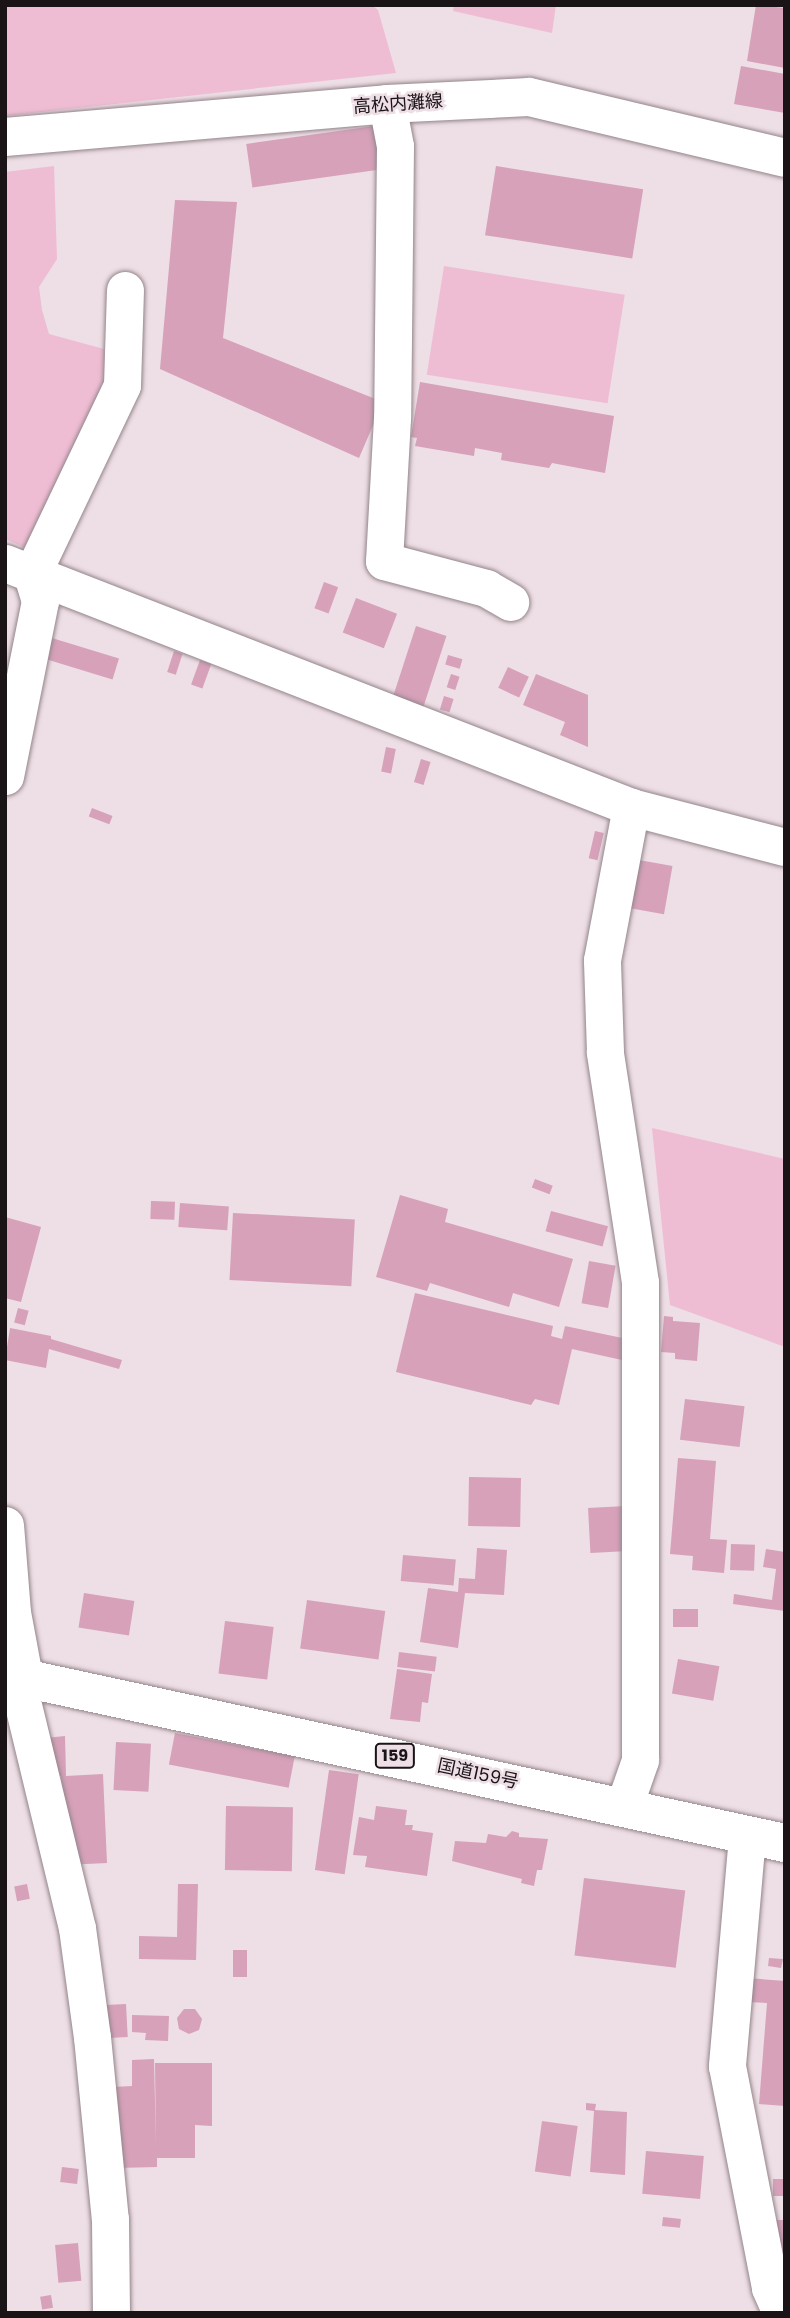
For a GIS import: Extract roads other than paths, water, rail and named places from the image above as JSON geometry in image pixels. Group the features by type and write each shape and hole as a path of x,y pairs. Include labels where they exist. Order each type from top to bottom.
{"main road":[{"name":"高松内灘線","path":"5,137 387,104 529,97 785,158"},
{"name":"国道159号","path":"15,1676 785,1843"}],"street":[{"path":"387,104 395,146 392,418 384,561 486,588 510,602"},
{"path":"19,568 122,385 125,290"},
{"path":"5,776 40,601 19,568"},
{"path":"19,568 631,807 785,847"},
{"path":"624,1806 640,1760 640,1282 605,1052 602,960 631,807"},
{"path":"5,1525 15,1676 77,1928 92,2037 110,2219 111,2313"},
{"path":"747,1836 727,2066 770,2288 781,2313"}]}
